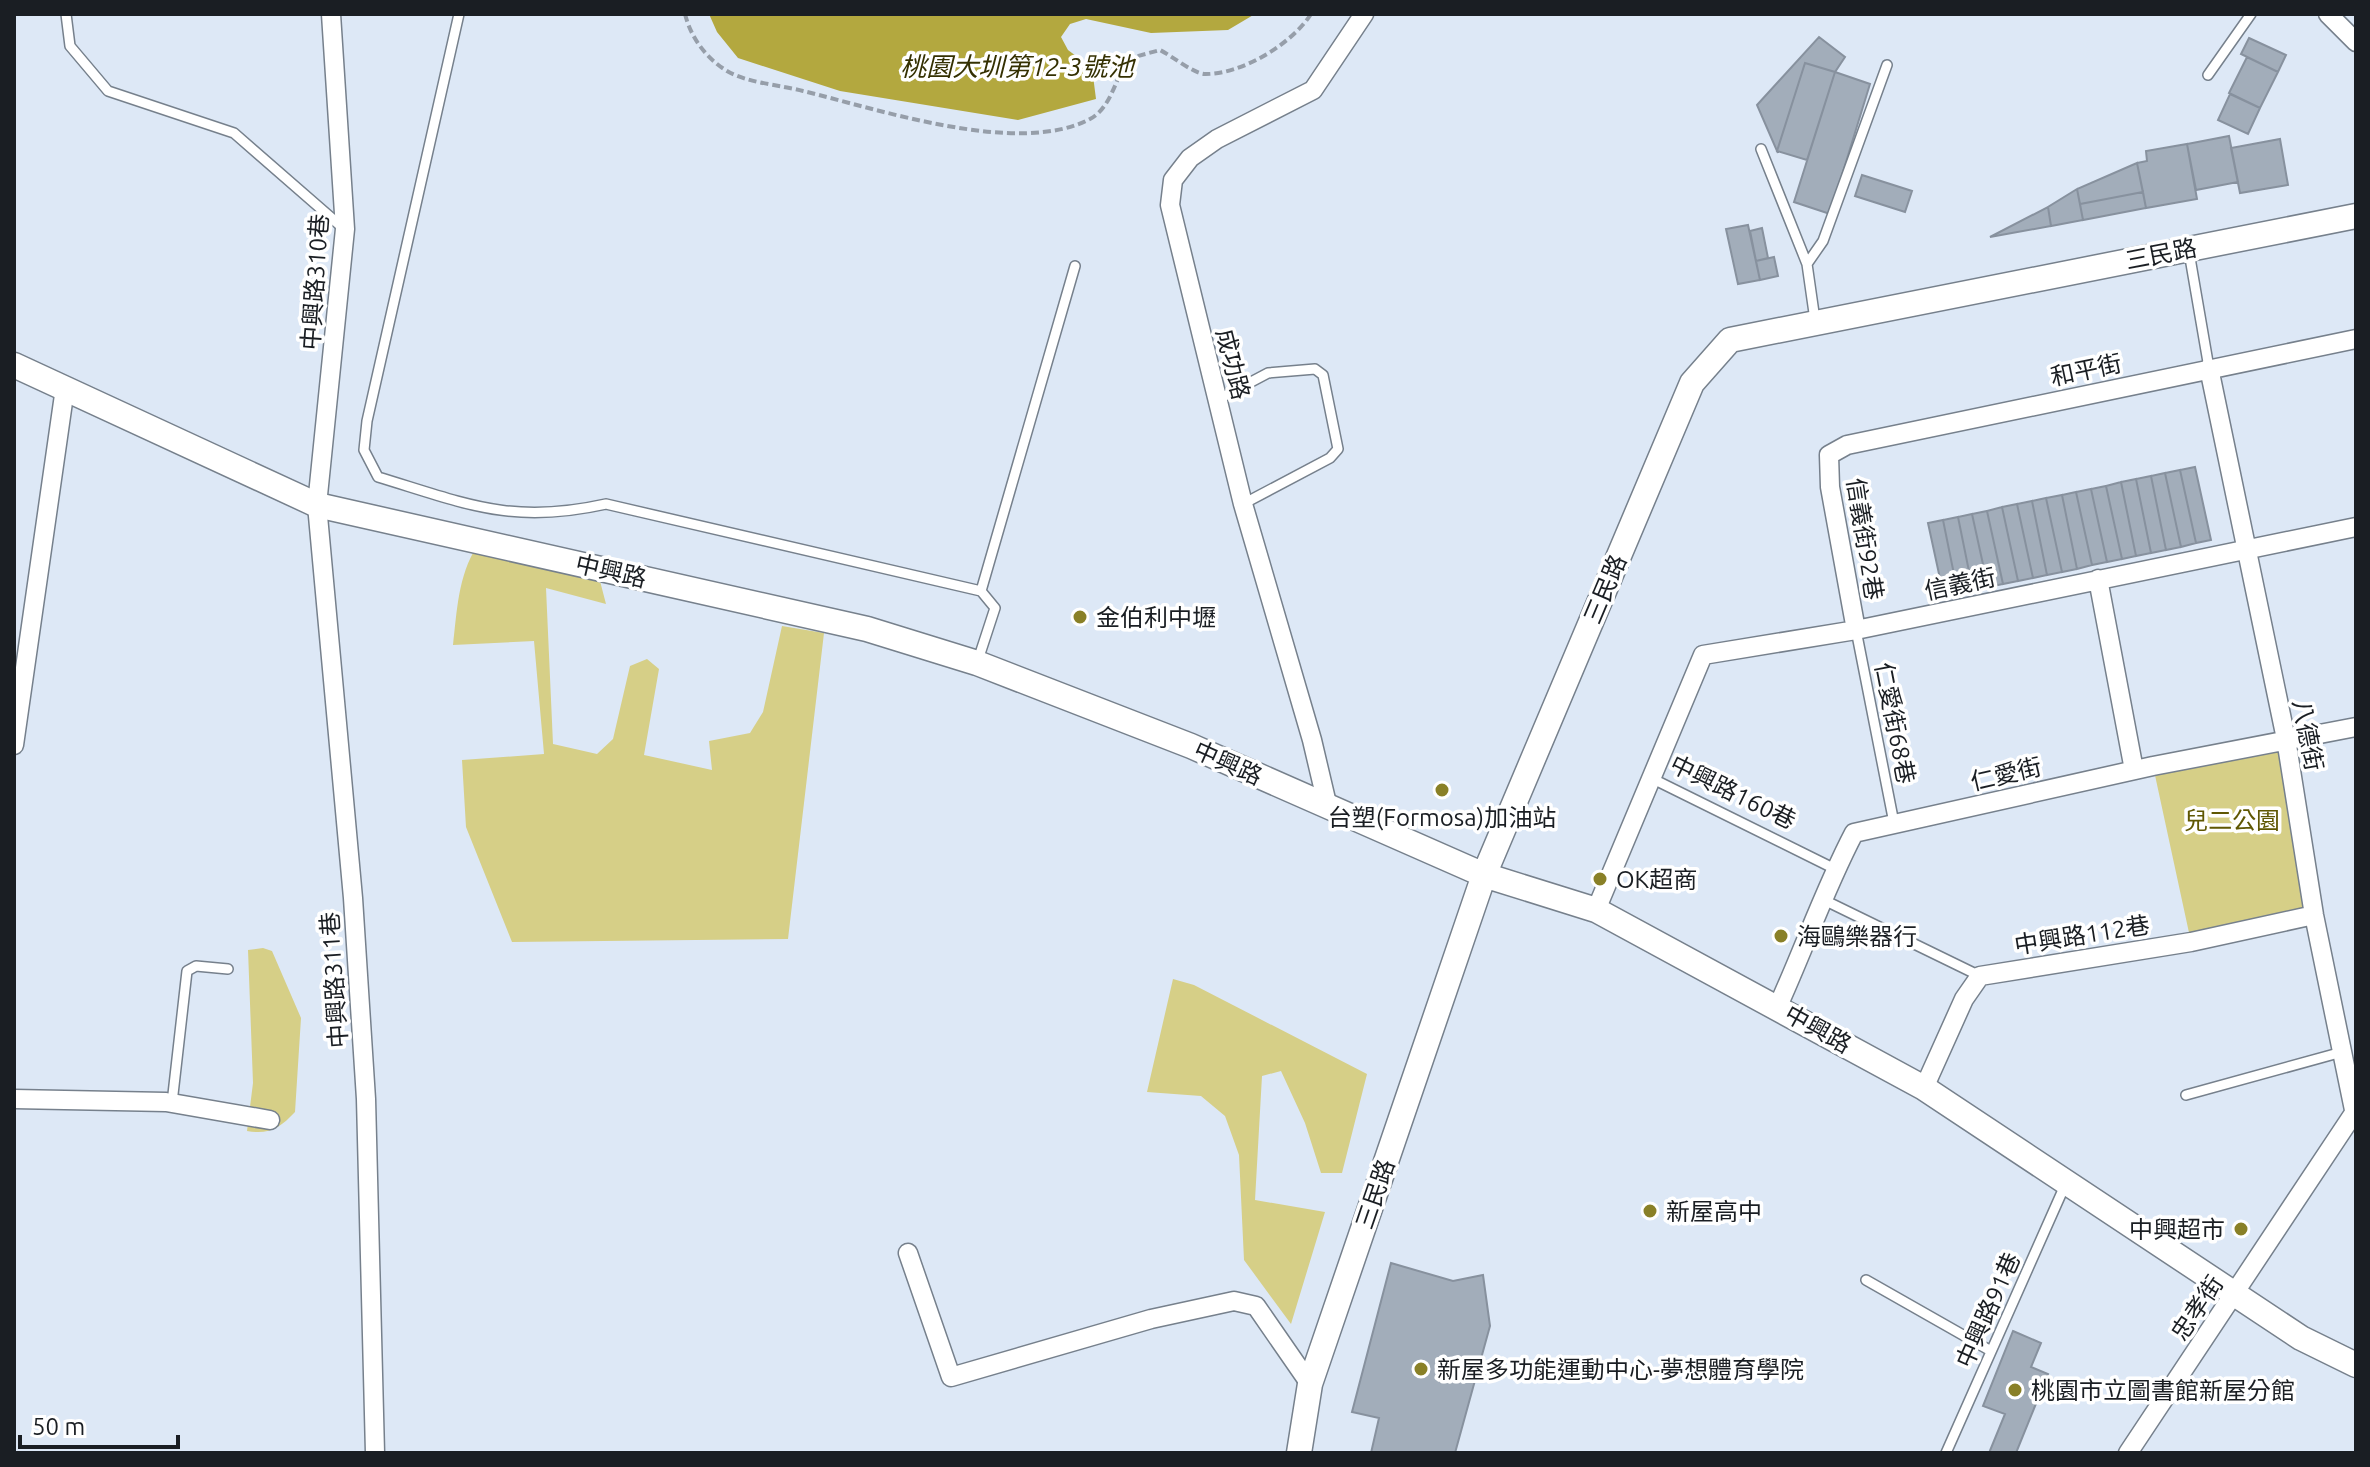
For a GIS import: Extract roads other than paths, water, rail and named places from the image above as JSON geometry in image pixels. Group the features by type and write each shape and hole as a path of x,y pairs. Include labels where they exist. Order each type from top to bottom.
{"street":[{"name":"中興路310巷","path":"317,505 345,229 331,14"},
{"name":"成功路","path":"1328,808 1312,740 1243,504 1170,205 1173,180 1190,158 1217,139 1313,90 1364,14"},
{"path":"2328,14 2356,42"},
{"name":"三民路","path":"1299,1453 1310,1384 1484,875 1692,383 1730,340 2356,216"},
{"name":"和平街","path":"1829,455 1847,445 2356,339"},
{"name":"中興路","path":"14,365 317,505 867,629 977,663 1191,746 1484,875 1596,910 1778,1006 1924,1088 2301,1338 2356,1365"},
{"name":"八德街","path":"2209,368 2286,739 2314,915 2355,1110"},
{"path":"14,745 65,388"},
{"name":"信義街92巷","path":"1829,455 1830,487 1856,630"},
{"name":"中興路311巷","path":"317,505 353,898 366,1099 375,1453"},
{"name":"信義街","path":"1651,778 1703,655 1856,630 2356,527"},
{"path":"2098,579 2134,770"},
{"name":"仁愛街","path":"1778,1006 1826,901 1835,869 1854,833 2134,770 2356,727"},
{"name":"中興路160巷","path":"1596,910 1651,778"},
{"name":"中興路112巷","path":"1980,976 2191,942 2314,915"},
{"path":"1924,1088 1964,999 1980,976"},
{"path":"14,1099 172,1103 270,1120"},
{"name":"忠孝街","path":"2136,1450 2355,1110"},
{"path":"908,1253 951,1377 1151,1319 1234,1301 1256,1306 1310,1384"}],"lane":[{"path":"66,14 70,46 108,91 234,133 345,229"},
{"path":"459,14 367,421 364,450 378,477 507,513 560,514 606,504 981,591 995,608 977,663"},
{"path":"2208,75 2251,14"},
{"path":"1807,264 1823,241 1887,65"},
{"path":"1761,149 1807,264 1815,322"},
{"path":"2189,248 2209,368"},
{"path":"981,591 1075,266"},
{"path":"1217,400 1268,373 1315,369 1323,375 1338,449 1330,458 1243,504"},
{"name":"仁愛街68巷","path":"1856,630 1894,823"},
{"name":"中興路160巷","path":"1651,778 1835,869"},
{"path":"1826,901 1980,976"},
{"path":"172,1103 187,971 196,966 228,969"},
{"path":"2186,1095 2342,1052"},
{"name":"中興路91巷","path":"1946,1453 2066,1183"},
{"path":"1866,1280 1991,1351"}],"water":[{"name":"桃園大圳第12-3號池","path":"709,14 1255,14 1228,30 1151,33 1086,19 1070,24 1061,37 1068,50 1092,68 1096,99 1018,120 840,91 738,58 717,32"}],"place":[{"name":"金伯利中壢","path":"1080,617"},
{"name":"台塑(Formosa)加油站","path":"1442,790"},
{"name":"OK超商","path":"1600,879"},
{"name":"海鷗樂器行","path":"1781,936"},
{"name":"新屋高中","path":"1650,1211"},
{"name":"中興超市","path":"2241,1229"},
{"name":"新屋多功能運動中心-夢想體育學院","path":"1421,1369"},
{"name":"桃園市立圖書館新屋分館","path":"2015,1390"}],"park label":[{"name":"兒二公園","path":"2232,820"}]}
